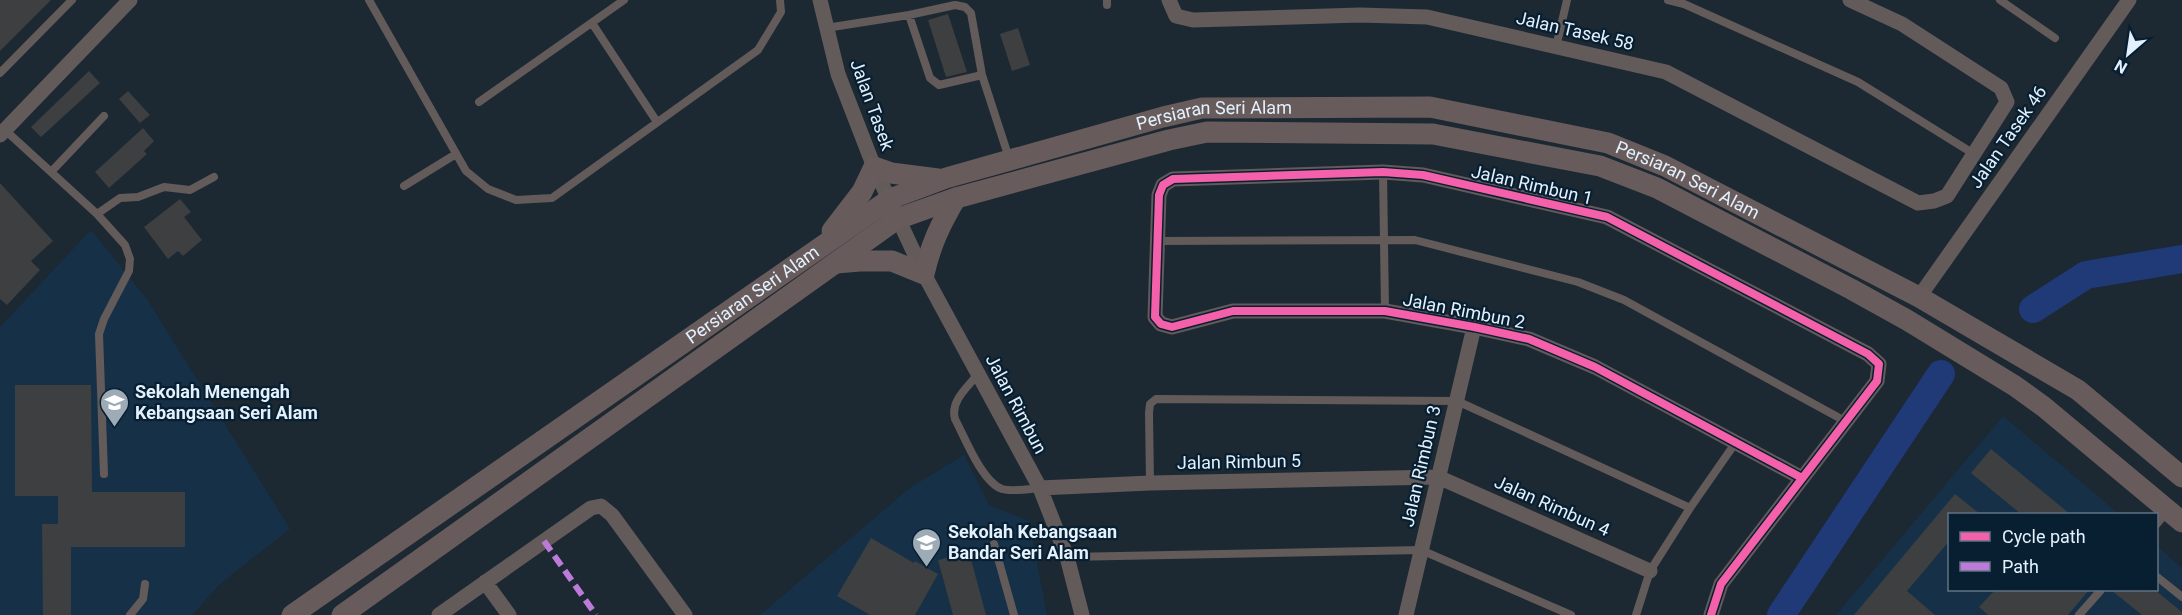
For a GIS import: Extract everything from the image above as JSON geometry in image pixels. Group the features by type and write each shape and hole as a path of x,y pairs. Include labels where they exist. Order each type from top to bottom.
{"main road":[{"name":"Persiaran Seri Alam","path":"292,615 812,254 942,179 1202,108 1430,107 1608,143 1665,166 1919,297 2078,390 2182,477"},
{"name":"Persiaran Seri Alam","path":"342,615 835,263 893,209 956,198 1169,140 1207,132 1433,134 1600,166 1657,188 1907,320 2015,386 2044,407 2169,519"},
{"path":"812,254 850,210 862,192 873,167 913,177 942,179"},
{"path":"835,263 892,261 924,274 930,248 938,229 956,198"},
{"path":"1851,290 1900,304 1919,297 1931,324 1958,351"}],"street":[{"path":"2,133 130,0"},
{"name":"Jalan Tasek","path":"820,0 838,74 873,167 893,209"},
{"name":"Jalan Tasek 58","path":"1169,0 1176,16 1193,20 1360,15 1427,17 1666,72 1918,203 1934,201 1947,196 1974,154"},
{"path":"1850,0 1902,24 2001,88 2007,102 1974,154"},
{"name":"Jalan Tasek 46","path":"1919,297 2126,1"},
{"name":"Jalan Rimbun 1","path":"1157,241 1159,195 1163,185 1173,179 1383,172 1424,175 1607,218 1868,354 1879,364 1877,381 1845,421"},
{"name":"Jalan Rimbun","path":"893,209 924,274 1040,488 1067,557 1082,615"},
{"name":"Jalan Rimbun 2","path":"1157,241 1155,317 1161,324 1172,327 1233,311 1385,311 1529,339 1595,367 1803,477"},
{"name":"Jalan Rimbun 3","path":"1406,615 1474,327"},
{"path":"1711,615 1720,584 1845,421"},
{"name":"Jalan Rimbun 5","path":"1040,488 1150,483 1438,477"},
{"name":"Jalan Rimbun 4","path":"1438,477 1650,571"},
{"path":"439,615 591,508 601,506 612,515 685,615"},
{"path":"485,582 509,615"}],"lane":[{"path":"0,73 72,0"},
{"path":"369,0 466,171 488,189 516,200 552,198 758,50 781,12 780,0"},
{"path":"478,102 624,0"},
{"path":"1556,47 1567,0"},
{"path":"1668,0 1684,4 1858,82 1974,154"},
{"path":"2000,0 2055,38"},
{"path":"826,28 955,5 965,7 971,13 982,75 1009,160"},
{"path":"909,15 930,78 934,82 939,86 982,75"},
{"path":"592,23 657,122"},
{"path":"51,172 104,116"},
{"path":"2,133 51,172 97,214 125,245 130,259 129,271 104,319 99,334 104,474"},
{"path":"404,186 456,154"},
{"path":"1383,172 1385,311"},
{"path":"97,214 120,198 138,196 164,187 190,190 214,177"},
{"path":"1157,241 1415,240 1578,282 1624,300 1845,421"},
{"path":"978,374 955,402 953,411 981,468 991,482 1005,490 1040,488"},
{"path":"1150,483 1149,413 1150,404 1156,399 1457,401 1690,508"},
{"path":"1635,615 1650,571 1736,442"},
{"path":"994,544 1014,615"},
{"path":"1067,557 1421,550 1571,615"},
{"path":"2158,577 2182,597"},
{"path":"130,615 143,599 145,584"},
{"path":"2079,615 2100,591"}],"shaded area":[{"name":"Sekolah Menengah Kebangsaan Seri Alam","path":"91,230 147,299 290,529 221,583 192,615 0,615 0,327"},
{"path":"2003,416 2118,513 1948,513 1948,591 2158,591 2158,547 2182,568 2182,615 1836,615"},
{"name":"Sekolah Kebangsaan Bandar Seri Alam","path":"964,455 989,505 1029,521 1047,615 760,615 911,487"}],"building":[{"path":"0,0 51,0 0,51"},
{"path":"948,14 967,72 946,77 928,20"},
{"path":"1018,28 1030,65 1012,71 1000,34"},
{"path":"89,71 100,83 41,137 31,127"},
{"path":"128,91 150,115 140,123 119,99"},
{"path":"143,128 154,141 144,151 147,154 109,188 95,172"},
{"path":"0,183 53,241 31,261 40,270 7,305 0,299"},
{"path":"180,199 191,212 184,217 202,240 183,256 178,251 168,259 144,227"},
{"path":"15,385 91,385 92,492 185,492 185,547 71,547 71,615 43,615 42,524 58,524 58,496 15,496"},
{"path":"1991,449 2069,513 2020,513 1971,473"},
{"path":"1955,494 1979,513 1948,513 1948,542 1907,591 1935,615 1854,615"},
{"path":"871,538 938,574 915,615 870,615 837,596"},
{"path":"969,552 986,615 953,615 938,560"},
{"path":"1994,591 2088,591 2068,615 1988,615 1979,607"},
{"path":"2112,591 2156,591 2182,612 2182,615 2142,615"}],"waterway":[{"path":"2033,309 2086,275 2182,259"},
{"path":"1781,615 1941,374"}],"marked path":[{"path":"544,541 596,615"}],"cycle path":[{"path":"1711,615 1721,584 1877,381 1879,364 1868,354 1607,217 1423,175 1383,172 1173,179 1163,185 1159,195 1155,317 1161,324 1172,327 1233,311 1385,311 1529,339 1595,367 1802,478"}],"place":[{"name":"Sekolah Menengah Kebangsaan Seri Alam","path":"114,428"},
{"name":"Sekolah Kebangsaan Bandar Seri Alam","path":"927,568"}]}
